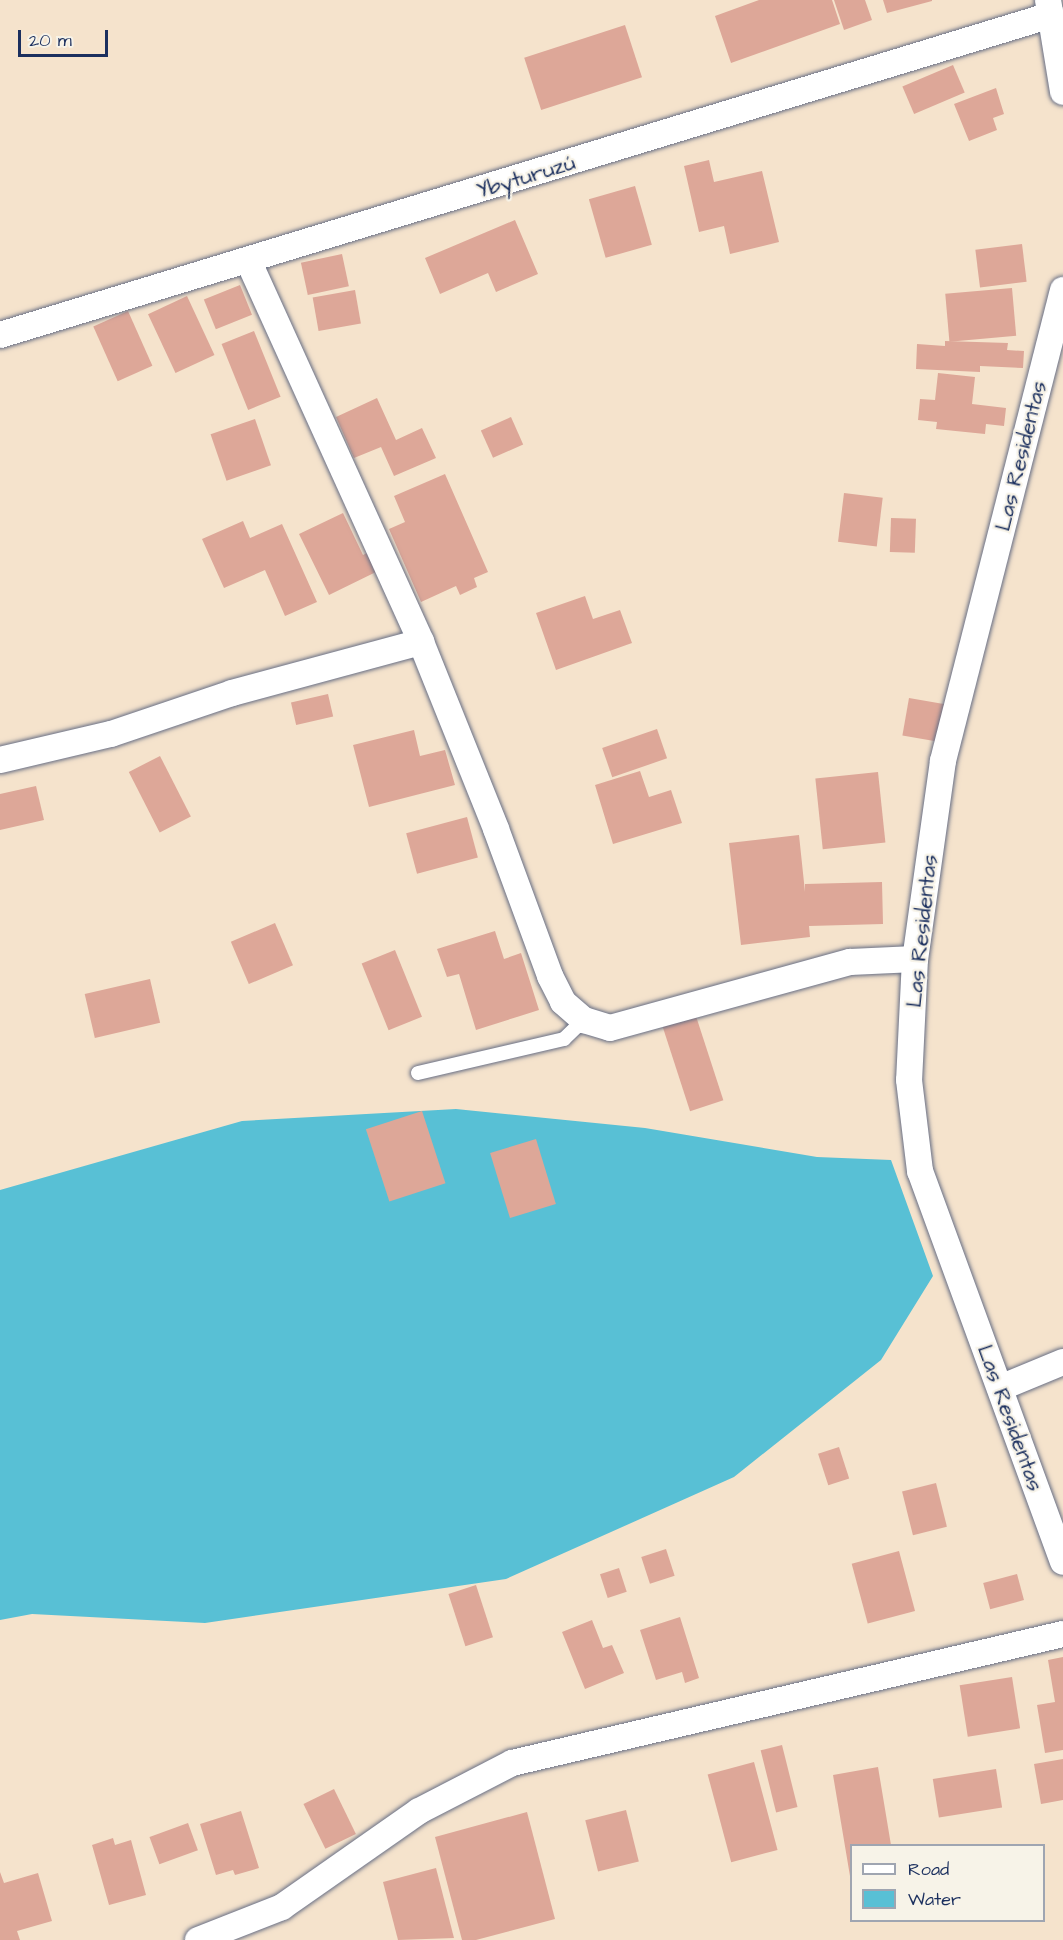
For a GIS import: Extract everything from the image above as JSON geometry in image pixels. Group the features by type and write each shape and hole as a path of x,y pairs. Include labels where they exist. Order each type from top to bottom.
{"street":[{"path":"1049,8 1063,92"},
{"name":"Ybyturuzú","path":"0,335 248,260 1049,8"},
{"path":"248,260 421,642 496,829 549,976 563,1002 584,1020 610,1028 850,962 915,959"},
{"name":"Las Residentas","path":"1063,291 943,760 915,959 909,1080 920,1171 1063,1562"},
{"path":"0,760 111,734 232,693 421,642"},
{"path":"1000,1388 1063,1362"},
{"path":"198,1940 282,1907 419,1811 512,1763 1063,1634"}],"lane":[{"path":"418,1073 564,1039 584,1020"}],"water":[{"path":"456,1109 645,1128 817,1157 891,1160 933,1276 881,1360 734,1477 506,1579 205,1623 32,1614 0,1620 0,1190 242,1121"}],"building":[{"path":"759,0 832,0 840,24 731,63 715,16"},
{"path":"834,0 865,0 872,20 844,30"},
{"path":"883,0 932,0 932,1 887,13"},
{"path":"625,25 642,77 541,110 524,58"},
{"path":"953,65 965,93 914,114 902,86"},
{"path":"996,88 1004,114 993,118 997,130 969,141 954,104"},
{"path":"709,160 714,182 762,171 779,242 730,254 724,226 699,232 684,166"},
{"path":"635,186 652,245 606,258 589,199"},
{"path":"515,220 538,274 496,292 488,273 440,294 425,258"},
{"path":"1022,244 1027,282 980,287 975,250"},
{"path":"342,254 349,286 308,295 301,263"},
{"path":"240,285 252,315 216,329 204,300"},
{"path":"1012,288 1016,336 949,342 945,294"},
{"path":"355,290 361,323 319,331 313,297"},
{"path":"187,296 214,355 175,373 148,314"},
{"path":"128,311 152,366 118,381 93,326"},
{"path":"254,331 281,397 248,410 222,344"},
{"path":"945,341 1008,343 1007,350 1024,351 1023,368 980,366 980,372 916,369 917,344 945,346"},
{"path":"938,373 975,377 972,404 1006,408 1004,426 986,424 985,434 936,429 937,422 918,420 920,399 935,400"},
{"path":"377,398 396,440 422,428 436,458 394,476 381,447 354,458 336,417"},
{"path":"511,417 523,444 493,458 481,430"},
{"path":"255,419 271,465 227,481 211,434"},
{"path":"445,474 488,572 474,578 477,587 460,595 456,586 421,602 389,529 405,522 394,496"},
{"path":"844,493 883,498 877,546 838,542"},
{"path":"343,513 363,555 369,552 378,571 329,595 299,534"},
{"path":"891,518 916,519 915,553 890,552"},
{"path":"243,521 250,538 282,524 317,602 285,616 265,570 224,588 202,539"},
{"path":"585,596 593,619 620,610 632,643 556,670 536,613"},
{"path":"328,694 333,716 296,725 291,703"},
{"path":"909,698 949,705 943,743 902,735"},
{"path":"657,729 667,758 612,777 602,748"},
{"path":"414,730 420,756 445,750 455,785 369,807 353,745"},
{"path":"160,756 191,817 160,832 129,772"},
{"path":"640,771 649,797 671,790 682,823 613,844 595,785"},
{"path":"878,772 885,843 823,849 815,779"},
{"path":"36,786 44,820 0,830 0,794"},
{"path":"467,817 478,858 417,874 406,833"},
{"path":"799,835 805,892 805,884 882,882 883,924 809,926 810,937 741,945 729,843"},
{"path":"275,923 293,965 249,984 231,942"},
{"path":"495,931 504,959 521,953 539,1010 476,1030 459,974 447,977 437,949"},
{"path":"395,950 422,1017 389,1030 362,963"},
{"path":"150,979 160,1023 95,1038 85,994"},
{"path":"694,1010 723,1100 690,1111 661,1021"},
{"path":"422,1111 445,1183 389,1202 366,1129"},
{"path":"536,1139 556,1204 510,1218 490,1153"},
{"path":"839,1447 849,1478 828,1485 818,1454"},
{"path":"936,1483 947,1527 913,1535 902,1491"},
{"path":"666,1549 675,1576 650,1584 641,1557"},
{"path":"899,1551 915,1611 868,1624 852,1564"},
{"path":"619,1568 627,1592 608,1598 600,1574"},
{"path":"1017,1574 1024,1600 990,1609 983,1583"},
{"path":"476,1585 493,1637 465,1646 448,1594"},
{"path":"680,1617 699,1678 685,1683 682,1672 656,1680 640,1630"},
{"path":"592,1620 603,1648 612,1645 624,1673 585,1689 562,1632"},
{"path":"1063,1657 1063,1750 1045,1753 1037,1705 1055,1702 1048,1660"},
{"path":"1012,1677 1020,1728 968,1737 960,1685"},
{"path":"782,1745 797,1807 776,1812 761,1750"},
{"path":"1063,1759 1063,1800 1041,1804 1034,1764"},
{"path":"754,1762 778,1850 731,1862 708,1774"},
{"path":"878,1767 891,1844 850,1844 850,1876 833,1775"},
{"path":"996,1769 1002,1808 939,1818 933,1779"},
{"path":"334,1789 356,1834 325,1849 303,1804"},
{"path":"626,1810 639,1861 598,1872 585,1820"},
{"path":"241,1811 259,1868 235,1875 233,1870 216,1875 200,1824"},
{"path":"527,1812 555,1919 476,1940 462,1940 435,1837"},
{"path":"188,1823 198,1850 159,1864 149,1837"},
{"path":"113,1838 115,1845 131,1840 146,1895 109,1905 92,1845"},
{"path":"436,1868 454,1938 398,1940 383,1882"},
{"path":"0,1872 4,1883 38,1873 52,1921 17,1931 20,1940 0,1940"}]}
